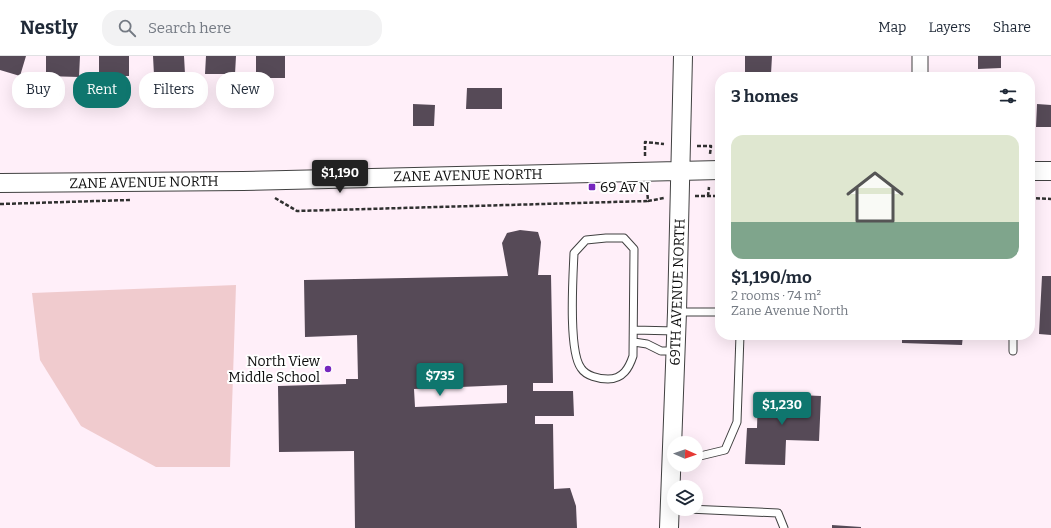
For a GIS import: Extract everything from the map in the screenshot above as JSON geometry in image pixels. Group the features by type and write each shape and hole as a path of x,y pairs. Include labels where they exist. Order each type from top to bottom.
{"street":[{"name":"69TH AVENUE NORTH","path":"673,436 683,56"},
{"path":"920,56 920,72"},
{"name":"ZANE AVENUE NORTH","path":"0,184 715,170"},
{"path":"1035,171 1051,171"},
{"name":"69TH AVENUE NORTH","path":"669,528 671,516"}],"lane":[{"path":"624,238 634,249 634,342 633,356 630,367 621,376 609,379 592,377 581,369 575,356 573,312 574,253 586,240 624,238"},
{"path":"677,312 715,312"},
{"path":"634,330 676,331"},
{"path":"703,455 725,450 737,422 740,340"},
{"path":"1012,351 1013,340"},
{"path":"634,342 647,344 661,351 675,351"},
{"path":"703,510 778,513 784,528"}],"path":[{"path":"708,196 715,196"},
{"path":"268,198 276,198 296,211 648,201"},
{"path":"1035,198 1051,199"},
{"path":"0,204 135,200"}],"shaded area":[{"path":"236,285 230,467 156,467 81,426 40,360 32,293"}],"building":[{"path":"0,56 26,56 21,72 12,72 12,74 0,70"},
{"path":"46,56 80,56 79,72 73,72 73,77 65,77 65,72 46,72"},
{"path":"99,56 129,56 129,72 99,72"},
{"path":"153,56 184,56 185,72 154,72"},
{"path":"206,56 236,56 235,72 216,72 216,74 208,74 208,72 205,72"},
{"path":"256,56 285,56 285,78 274,78 274,72 256,72"},
{"path":"745,56 772,56 771,72 745,72"},
{"path":"978,56 1001,56 1001,68 978,69"},
{"path":"467,88 502,88 502,109 466,109"},
{"path":"413,104 435,105 434,126 413,126"},
{"path":"1037,104 1051,105 1051,127 1036,127"},
{"name":"North View Middle School","path":"520,230 538,232 541,242 538,275 551,275 553,383 533,383 533,391 573,391 574,416 535,416 535,424 553,424 554,489 570,488 576,506 577,528 355,528 354,451 279,452 278,386 346,384 346,379 358,379 357,335 305,337 304,280 508,276 502,243 507,233","holes":["507,385 507,403 415,407 414,389"]},
{"path":"1042,276 1051,276 1051,335 1039,334"},
{"path":"902,340 962,340 962,345 902,343"},
{"path":"758,393 821,396 819,441 786,440 785,465 745,464 747,428 757,428"},
{"path":"832,525 861,527 861,528 832,528"}],"place":[{"name":"69 Av N","path":"592,187"},
{"name":"North View Middle School","path":"328,369"}]}
